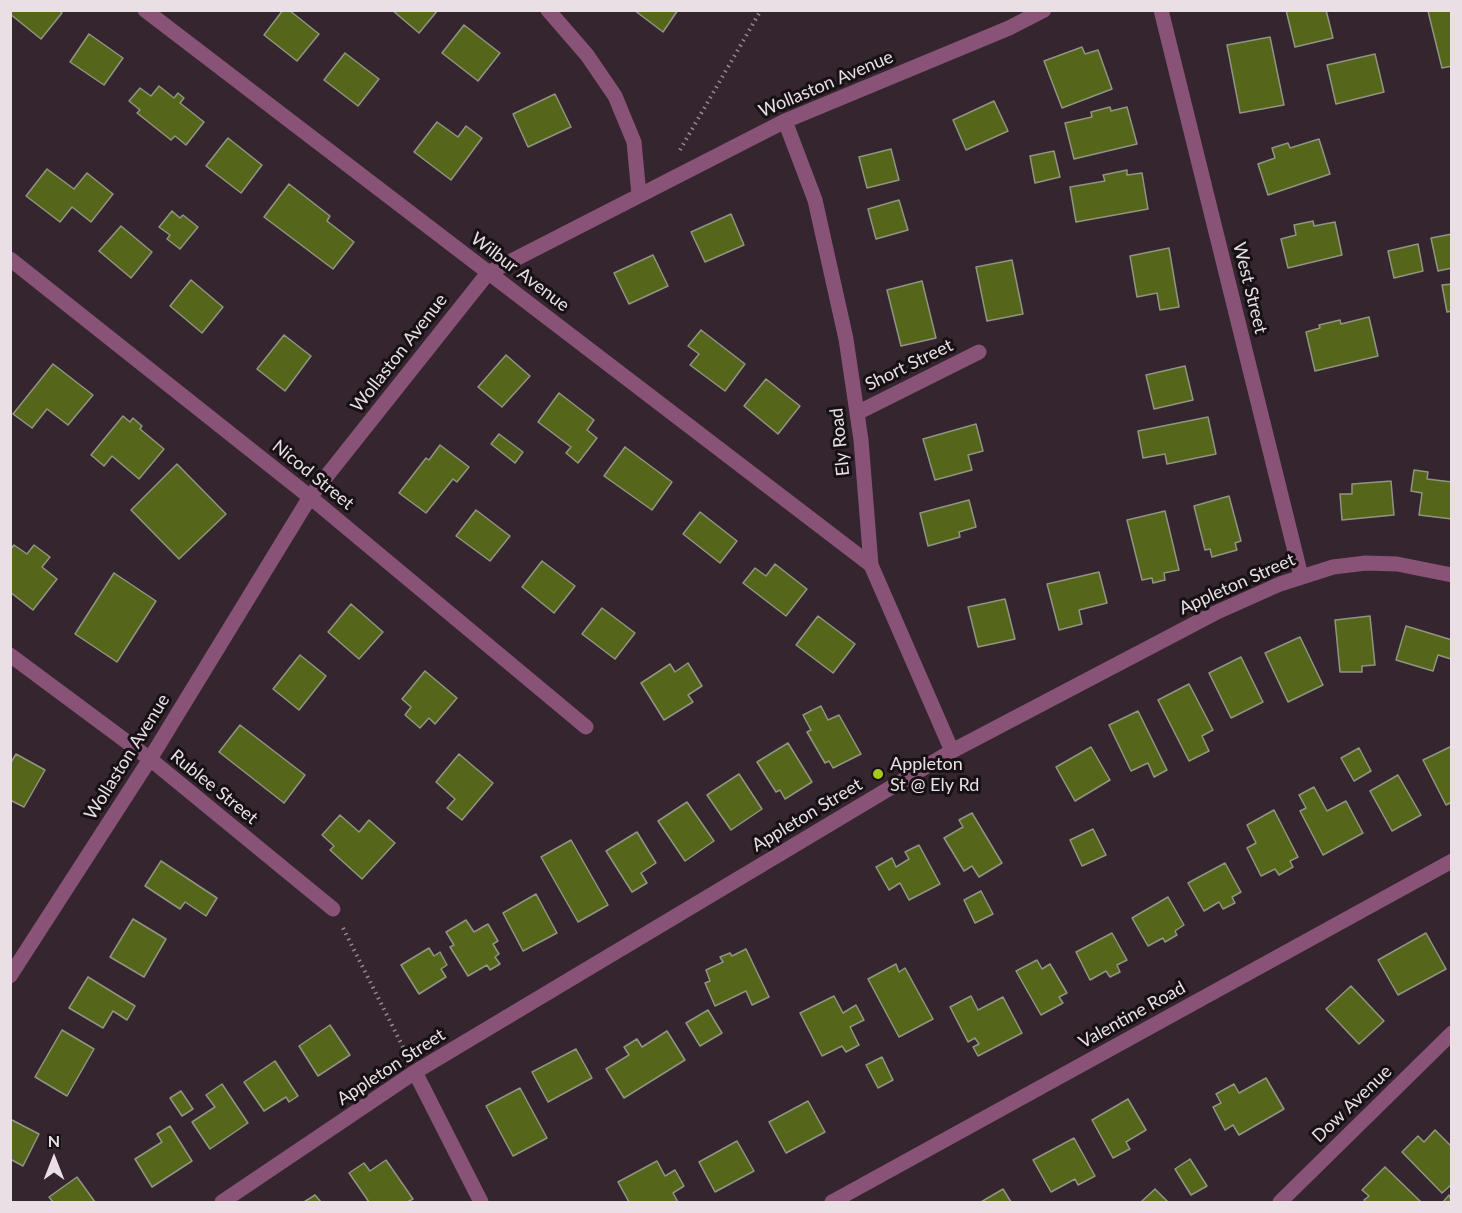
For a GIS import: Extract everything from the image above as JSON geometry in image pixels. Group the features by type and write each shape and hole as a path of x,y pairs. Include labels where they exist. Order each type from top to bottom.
{"street":[{"name":"Wilbur Avenue","path":"145,10 871,565"},
{"path":"548,10 587,55 615,96 634,142 639,195"},
{"name":"Wollaston Avenue","path":"10,976 150,759 310,497 488,273 785,121 1009,28 1044,10"},
{"name":"West Street","path":"1161,10 1301,576"},
{"name":"Ely Road","path":"785,121 814,200 846,339 857,413 871,565 952,751"},
{"name":"Nicod Street","path":"10,259 310,497 586,727"},
{"name":"Short Street","path":"857,413 979,352"},
{"name":"Appleton Street","path":"222,1203 415,1072 952,751 1215,613 1301,576 1333,567 1366,563 1417,567 1452,575"},
{"name":"Rublee Street","path":"10,655 150,759 333,909"},
{"name":"Valentine Road","path":"832,1203 1452,861"},
{"name":"Dow Avenue","path":"1280,1203 1452,1033"},
{"path":"415,1072 481,1203"}],"path":[{"path":"660,184 761,10"},
{"path":"333,909 415,1072"}],"building":[{"path":"10,10 59,10 62,13 41,39 10,14"},
{"path":"283,10 289,10 319,34 297,61 264,35"},
{"path":"392,10 438,10 419,33"},
{"path":"634,10 678,10 663,32"},
{"path":"1286,10 1326,10 1333,38 1295,47"},
{"path":"1452,10 1452,66 1442,68 1428,11"},
{"path":"464,25 500,53 478,81 442,53"},
{"path":"89,34 123,58 104,85 70,62"},
{"path":"1270,37 1284,105 1240,113 1227,45"},
{"path":"1082,47 1085,54 1098,50 1112,89 1062,108 1044,61"},
{"path":"345,53 379,79 358,106 324,80"},
{"path":"1375,54 1384,92 1336,104 1327,65"},
{"path":"159,86 174,98 178,93 184,98 180,103 204,122 186,145 175,136 171,140 137,113 140,110 129,101 140,88 151,96"},
{"path":"555,94 571,127 528,147 513,114"},
{"path":"994,101 1008,131 966,150 953,120"},
{"path":"1110,107 1111,111 1127,107 1137,144 1074,159 1065,123 1092,117 1091,112"},
{"path":"437,122 458,137 466,126 482,138 451,180 414,152"},
{"path":"228,138 262,165 241,193 206,166"},
{"path":"1319,139 1330,174 1268,195 1258,164 1275,158 1272,148 1288,143 1290,148"},
{"path":"891,149 899,180 867,188 859,157"},
{"path":"1054,151 1060,177 1035,183 1030,156"},
{"path":"47,169 74,189 87,173 113,194 91,222 72,207 60,222 26,196"},
{"path":"1127,170 1127,175 1142,173 1148,209 1076,222 1070,187 1105,181 1103,175"},
{"path":"289,184 330,216 327,221 354,242 333,269 264,217"},
{"path":"899,200 908,230 876,239 868,209"},
{"path":"172,211 180,218 183,215 198,227 180,249 167,239 170,235 159,227"},
{"path":"731,214 744,245 705,262 691,232"},
{"path":"1313,221 1314,226 1335,222 1342,255 1288,268 1281,239 1296,235 1294,225"},
{"path":"121,226 152,252 131,278 99,251"},
{"path":"1452,234 1452,268 1438,271 1431,238"},
{"path":"1418,244 1423,271 1394,278 1388,251"},
{"path":"1169,248 1179,307 1160,310 1157,293 1137,297 1130,256"},
{"path":"653,255 668,286 629,304 614,273"},
{"path":"1012,260 1023,314 987,321 976,267"},
{"path":"191,280 223,307 202,333 170,306"},
{"path":"922,281 936,338 901,346 887,290"},
{"path":"1452,284 1452,311 1447,312 1442,285"},
{"path":"1369,317 1378,356 1315,371 1306,332 1320,328 1319,325 1340,320 1341,324"},
{"path":"701,330 745,364 725,391 690,365 699,354 688,346"},
{"path":"284,335 311,356 285,391 257,369"},
{"path":"506,355 530,376 502,407 478,387"},
{"path":"53,364 93,395 68,425 47,409 32,428 13,414"},
{"path":"1185,366 1193,400 1154,409 1146,375"},
{"path":"766,379 800,406 778,434 744,406"},
{"path":"559,393 594,420 587,430 597,438 578,463 566,453 571,447 538,422"},
{"path":"123,416 130,422 133,418 142,426 140,429 164,449 139,479 112,456 104,466 91,455"},
{"path":"1208,417 1216,454 1167,464 1165,454 1143,458 1138,431"},
{"path":"976,424 983,451 968,455 972,470 935,480 923,439"},
{"path":"499,434 523,452 515,463 491,444"},
{"path":"440,445 469,467 457,482 453,479 426,513 399,493 426,458 429,460"},
{"path":"625,447 672,482 652,510 604,476"},
{"path":"177,464 226,514 179,559 131,510"},
{"path":"1414,470 1428,472 1427,479 1452,482 1452,519 1419,515 1422,493 1411,491"},
{"path":"1391,481 1394,515 1342,520 1340,494 1352,494 1352,484"},
{"path":"1229,496 1241,541 1235,543 1237,550 1212,557 1210,549 1205,550 1194,506"},
{"path":"969,500 976,527 959,532 960,537 928,546 920,513"},
{"path":"476,510 510,536 490,561 456,536"},
{"path":"1165,511 1179,570 1164,573 1165,580 1153,583 1152,578 1142,580 1127,520"},
{"path":"700,512 737,541 720,563 683,534"},
{"path":"14,545 27,554 34,545 50,557 42,567 57,579 33,610 10,592 10,550"},
{"path":"542,561 575,586 554,613 522,587"},
{"path":"775,564 807,589 786,616 743,583 755,568 766,576"},
{"path":"1099,572 1107,603 1079,610 1082,624 1059,630 1047,584"},
{"path":"114,573 156,601 117,662 75,634"},
{"path":"1005,599 1015,639 978,647 968,607"},
{"path":"351,604 383,632 359,659 328,632"},
{"path":"602,608 635,633 615,659 582,634"},
{"path":"818,616 855,644 833,673 796,645"},
{"path":"1370,616 1375,665 1362,666 1362,672 1340,672 1335,620"},
{"path":"1406,626 1452,640 1451,659 1438,655 1433,671 1396,660"},
{"path":"1300,637 1323,685 1288,702 1265,653"},
{"path":"300,655 326,676 299,710 273,689"},
{"path":"1241,657 1263,702 1231,718 1209,673"},
{"path":"688,663 702,686 688,695 693,702 664,720 641,683 670,664 675,672"},
{"path":"425,671 457,698 435,724 429,718 420,728 405,715 411,707 402,699"},
{"path":"1189,684 1213,730 1202,736 1209,751 1189,761 1158,700"},
{"path":"821,706 828,720 839,715 861,754 833,768 829,761 825,763 807,732 811,730 803,715"},
{"path":"1138,711 1167,770 1154,777 1148,763 1131,771 1109,725"},
{"path":"240,725 305,775 284,803 219,752"},
{"path":"788,743 812,782 785,799 780,790 776,792 757,762"},
{"path":"1452,746 1452,802 1446,805 1423,760"},
{"path":"1091,747 1110,780 1075,801 1056,767"},
{"path":"1359,748 1371,771 1354,781 1341,758"},
{"path":"16,754 45,770 24,807 10,800 10,764"},
{"path":"459,754 493,783 462,820 447,808 455,799 436,782"},
{"path":"739,774 762,809 731,830 707,795"},
{"path":"1398,775 1421,815 1392,831 1370,791"},
{"path":"1314,787 1327,811 1346,801 1363,833 1323,855 1300,811 1306,808 1299,795"},
{"path":"687,802 714,841 685,861 658,821"},
{"path":"1274,810 1298,857 1290,861 1293,867 1279,875 1275,869 1261,876 1247,848 1256,843 1247,825"},
{"path":"972,813 1002,863 979,877 972,866 964,871 944,838 963,827 959,820"},
{"path":"340,815 359,832 369,820 395,843 362,879 330,850 334,846 322,835"},
{"path":"1093,829 1106,855 1082,866 1070,840"},
{"path":"637,832 656,863 641,873 647,883 632,892 606,851"},
{"path":"571,840 608,905 578,922 541,857"},
{"path":"919,845 940,884 909,900 900,883 889,890 876,867 892,858 896,867 909,859 905,852"},
{"path":"161,861 217,898 206,916 185,902 180,909 145,886"},
{"path":"1225,863 1241,892 1232,897 1235,903 1223,909 1219,902 1204,911 1188,883"},
{"path":"981,891 993,914 975,923 964,900"},
{"path":"536,894 557,933 523,951 503,913"},
{"path":"1168,897 1184,925 1175,931 1177,935 1165,942 1163,938 1148,946 1132,918"},
{"path":"133,919 166,939 144,977 110,957"},
{"path":"466,920 474,932 488,924 498,941 493,944 499,954 495,957 500,964 490,970 487,965 468,976 450,947 454,945 446,932"},
{"path":"1112,933 1127,960 1117,965 1120,972 1110,977 1106,971 1090,980 1076,952"},
{"path":"1426,933 1446,969 1398,995 1378,960"},
{"path":"429,948 434,956 440,952 447,965 441,969 446,977 419,994 401,965"},
{"path":"746,949 769,997 752,1005 746,991 715,1006 705,983 710,981 706,970 723,962 720,957 730,953 732,956"},
{"path":"1037,960 1042,969 1050,964 1067,993 1059,997 1063,1003 1041,1015 1016,971"},
{"path":"896,964 899,972 905,968 933,1019 899,1037 868,979"},
{"path":"88,977 135,1006 127,1020 113,1011 103,1028 69,1008"},
{"path":"1351,986 1384,1021 1359,1044 1326,1009"},
{"path":"834,996 843,1013 856,1005 864,1020 850,1027 859,1045 846,1052 842,1046 822,1056 800,1013"},
{"path":"971,996 978,1010 1003,997 1022,1033 978,1056 973,1047 979,1044 975,1038 968,1042 950,1007"},
{"path":"708,1010 722,1033 700,1046 686,1023"},
{"path":"330,1025 350,1055 318,1076 299,1046"},
{"path":"62,1030 94,1049 67,1096 35,1077"},
{"path":"667,1031 685,1060 624,1098 606,1069 629,1055 624,1047 637,1039 642,1047"},
{"path":"576,1049 592,1078 548,1102 532,1072"},
{"path":"882,1057 893,1080 878,1088 866,1065"},
{"path":"275,1061 298,1096 289,1102 286,1097 264,1111 244,1082"},
{"path":"1266,1078 1284,1109 1239,1135 1233,1125 1225,1130 1213,1107 1221,1103 1216,1094 1234,1084 1239,1093"},
{"path":"222,1084 248,1123 210,1149 192,1122 215,1107 206,1095"},
{"path":"520,1088 547,1138 513,1156 486,1106"},
{"path":"181,1091 193,1109 182,1116 170,1098"},
{"path":"1128,1099 1146,1130 1126,1142 1130,1149 1113,1158 1092,1120"},
{"path":"808,1101 825,1132 786,1153 769,1122"},
{"path":"10,1119 39,1134 23,1166 10,1159"},
{"path":"170,1126 192,1161 152,1187 135,1159 162,1142 157,1134"},
{"path":"1435,1130 1452,1147 1452,1184 1442,1193 1402,1152 1418,1136 1424,1142"},
{"path":"1074,1138 1095,1176 1078,1185 1075,1179 1051,1192 1033,1160"},
{"path":"737,1141 754,1171 715,1192 699,1162"},
{"path":"1190,1159 1207,1186 1191,1195 1175,1169"},
{"path":"386,1160 413,1199 407,1202 369,1202 349,1173 364,1163 370,1171"},
{"path":"657,1161 665,1176 675,1170 684,1186 673,1193 678,1202 629,1202 618,1182"},
{"path":"1385,1167 1421,1202 1366,1202 1364,1200 1369,1196 1362,1190"},
{"path":"77,1177 95,1202 53,1202 49,1197"},
{"path":"1003,1189 1011,1202 981,1202"},
{"path":"1155,1189 1168,1202 1141,1202"},
{"path":"315,1195 321,1202 304,1202"},
{"path":"1449,1195 1452,1202 1443,1202"}],"place":[{"name":"Appleton St @ Ely Rd","path":"878,774"}]}
